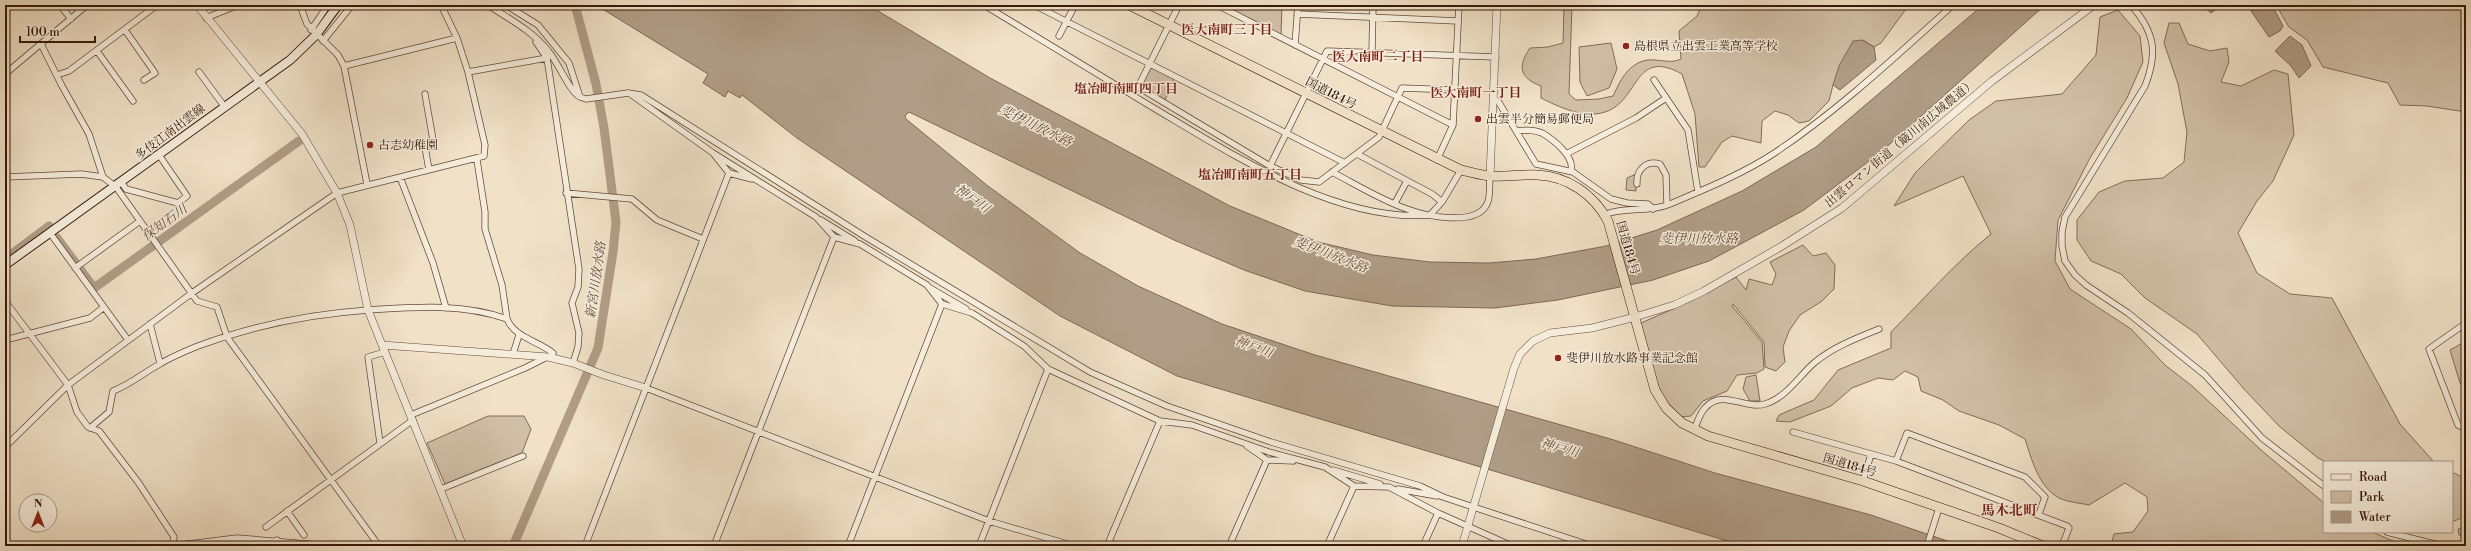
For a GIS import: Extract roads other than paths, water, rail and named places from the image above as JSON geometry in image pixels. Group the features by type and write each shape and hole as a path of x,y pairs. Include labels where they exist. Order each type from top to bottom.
{"highway":[{"name":"国道184号","path":"1129,5 1437,160 1461,170 1490,176 1537,175 1555,177 1576,186 1589,196 1606,218 1660,400 1682,423 1694,430 1774,457 1863,481 1938,510 1999,528 2043,546"}],"main road":[{"name":"多伎江南出雲線","path":"5,265 119,185 224,106 290,60 338,5"}],"street":[{"path":"5,10 11,5"},
{"path":"60,5 71,19"},
{"path":"6,71 41,44 86,5"},
{"path":"57,75 69,70 157,5"},
{"path":"197,5 258,82 302,134 337,193 350,225 368,310 463,546"},
{"path":"206,18 238,5"},
{"path":"300,5 314,32 338,54 344,66 367,184"},
{"path":"314,32 328,5"},
{"path":"323,41 352,5"},
{"path":"5,447 68,386 128,340 192,293 337,193 367,184 477,160 484,156 485,145 468,72 457,38 441,5"},
{"path":"446,5 449,22"},
{"path":"488,5 532,33 549,51 563,70 573,93 586,99 628,93 641,95 864,236 1090,372 1167,406 1271,442 1420,486 1444,497"},
{"path":"506,5 538,25 569,63 580,97"},
{"path":"984,5 1245,162 1278,178 1333,201 1413,216 1430,215 1466,218 1477,215 1487,204 1494,99 1497,5"},
{"path":"1034,5 1345,163"},
{"path":"1059,36 1075,5"},
{"path":"1179,5 1138,87 1270,166 1301,180 1319,182 1378,137 1402,88 1455,90"},
{"path":"1216,5 1453,125"},
{"path":"1295,45 1298,5"},
{"path":"1372,52 1373,5"},
{"path":"1437,160 1453,125 1459,5"},
{"path":"1606,218 1612,211 1653,209 1667,205 1756,164 1824,118 1953,5"},
{"name":"出雲ロマン街道（簸川南広域農道）","path":"1462,546 1508,388 1520,354 1533,341 1550,333 1592,328 1635,317 1674,305 1704,291 1842,208 1992,81 2094,5"},
{"path":"2131,5 2148,28 2153,44 2154,58 2145,86 2065,217 2062,232 2065,261 2086,285 2128,313 2205,375 2262,438 2323,485"},
{"path":"1297,14 1458,21"},
{"path":"125,30 155,72 144,80"},
{"path":"532,33 547,58 566,193 579,269 578,287 572,303 579,333 575,364"},
{"path":"344,66 457,38"},
{"path":"41,44 89,134 103,178"},
{"path":"97,50 133,101"},
{"path":"1270,166 1327,51 1496,57"},
{"path":"468,72 547,58"},
{"path":"200,72 224,106"},
{"path":"1654,80 1688,130 1698,192"},
{"path":"628,93 713,153 1024,346 1048,369 1160,421 1192,425 1242,443 1389,487 1413,493 1475,503 1592,546"},
{"path":"425,94 433,140 425,147 429,170"},
{"path":"1566,154 1636,118 1666,98"},
{"path":"1494,99 1498,101 1536,164 1571,171 1611,199 1627,203 1648,204 1653,209"},
{"path":"1516,131 1541,133 1566,154 1573,166 1571,171"},
{"path":"713,153 729,173 758,181"},
{"path":"1357,154 1407,180 1442,202"},
{"path":"5,177 81,174 103,178 126,189 178,202 187,196 159,155"},
{"path":"477,160 485,206 486,230 502,285 507,319 510,326 519,335 542,344 550,355"},
{"path":"1637,184 1637,176 1642,168 1648,163 1660,164 1666,175 1667,205"},
{"path":"1430,215 1442,202 1461,170"},
{"path":"1332,172 1407,209 1430,215"},
{"path":"585,546 729,173"},
{"path":"400,177 433,263 446,308"},
{"path":"1394,203 1407,180"},
{"path":"119,185 140,221 197,301 217,307 227,338 379,546"},
{"path":"566,193 628,199 642,205 657,220 703,239"},
{"path":"816,217 834,237 860,244"},
{"path":"75,268 140,221"},
{"path":"50,233 128,340"},
{"path":"714,546 834,237"},
{"path":"927,285 942,304 972,313"},
{"path":"5,301 68,386 77,412 90,428 99,431 138,482 174,537 172,546 237,538 276,543 331,546"},
{"path":"848,546 942,304"},
{"path":"5,340 90,318 104,307"},
{"path":"90,428 109,412 113,391 133,383 160,363 198,346 281,320 349,310 400,307 446,308 490,312 507,319"},
{"path":"2466,323 2429,349 2458,424 2466,429"},
{"path":"150,324 160,363"},
{"path":"1694,430 1705,408 1715,400 1727,398 1751,404 1765,404 1786,391 1814,363 1831,351 1879,329"},
{"path":"513,354 519,335"},
{"path":"380,443 368,356 384,349 550,355 646,388 758,433 989,521 1074,546"},
{"path":"266,528 412,418 525,368 550,355"},
{"path":"979,546 1048,369"},
{"path":"1107,546 1160,421"},
{"path":"1792,432 1896,461 2039,514 2069,528 2062,546"},
{"path":"1896,461 1907,433 2025,477 2045,497 2039,514"},
{"path":"1242,443 1267,460 1302,461"},
{"path":"1863,481 1872,454"},
{"path":"440,489 523,456"},
{"path":"1228,546 1267,460"},
{"path":"1325,468 1354,486 1389,487 1438,513 1512,546"},
{"path":"1327,546 1354,486"},
{"path":"1927,546 1938,510"},
{"path":"287,512 304,536"},
{"path":"1423,546 1438,513"},
{"path":"2391,533 2442,546"}],"water":[{"path":"596,5 868,5 990,78 1230,206 1318,242 1373,255 1430,262 1489,263 1536,259 1606,246 1657,230 1742,191 1816,147 1983,5 2045,5 1881,152 1804,210 1709,261 1653,280 1558,300 1495,308 1392,306 1305,291 1244,270 1174,240 909,112 905,116 906,119 988,186 1080,253 1138,286 1222,324 1315,355 1614,440 1715,473 1871,515 1962,546 1744,546 1177,376 1060,316 797,138 742,95 740,98 728,91 725,97 703,83 708,74"},
{"path":"2206,5 2222,5 2211,13 2204,7"},
{"path":"2247,5 2272,5 2283,26 2280,31 2269,37"},
{"path":"2290,36 2302,45 2311,66 2299,78 2291,66 2275,51"},
{"path":"1862,40 1874,47 1876,60 1840,90 1833,85 1839,66 1853,41"}],"waterway":[{"name":"新宮川放水路","path":"513,546 598,348 613,252 616,222 604,128 596,84 575,5"},
{"name":"保知石川","path":"57,238 94,288 299,141"},
{"name":"保知石川","path":"5,259 49,226"},
{"path":"195,546 239,542 275,545"},
{"path":"279,545 287,546"}],"place":[{"name":"島根県立出雲工業高等学校","path":"1626,46"},
{"name":"出雲半分簡易郵便局","path":"1478,119"},
{"name":"古志幼稚園","path":"370,145"},
{"name":"斐伊川放水路事業記念館","path":"1558,358"}],"district":[{"name":"医大南町三丁目","path":"1227,29"},
{"name":"医大南町二丁目","path":"1378,56"},
{"name":"塩冶町南町四丁目","path":"1126,88"},
{"name":"医大南町一丁目","path":"1476,92"},
{"name":"塩冶町南町五丁目","path":"1250,174"},
{"name":"馬木北町","path":"2009,510"}],"water label":[{"name":"斐伊川放水路","path":"1036,125"},
{"name":"神戸川","path":"973,198"},
{"name":"斐伊川放水路","path":"1699,238"},
{"name":"斐伊川放水路","path":"1331,254"},
{"name":"神戸川","path":"1254,346"},
{"name":"神戸川","path":"1560,447"}]}
